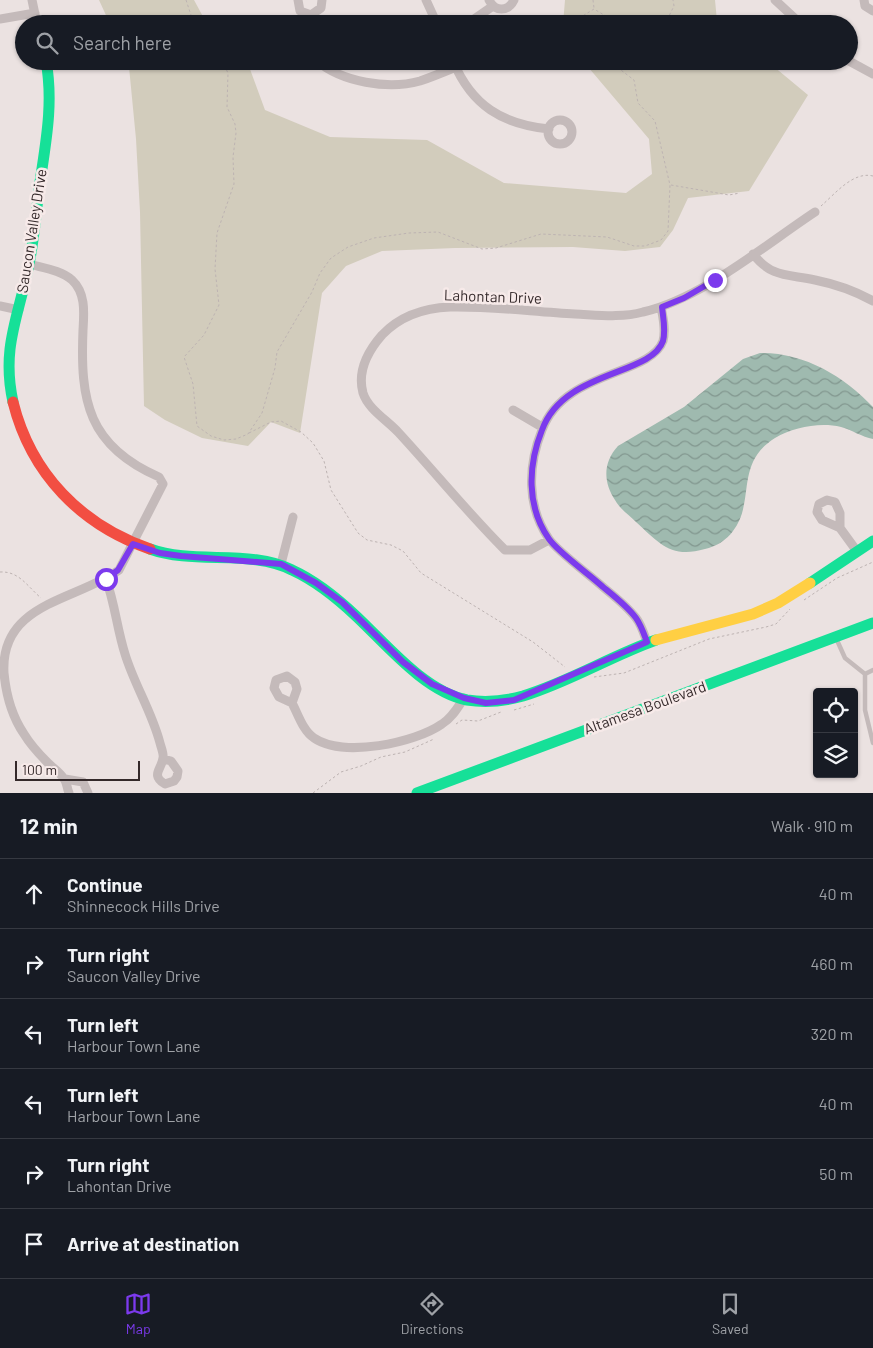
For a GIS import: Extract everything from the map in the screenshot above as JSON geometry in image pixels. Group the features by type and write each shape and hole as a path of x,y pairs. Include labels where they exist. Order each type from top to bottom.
{"street":[{"path":"23,15 35,13 32,0"},
{"path":"298,0 300,11 306,15"},
{"path":"315,15 321,8 322,0"},
{"path":"426,0 433,15"},
{"path":"477,15 491,3 505,9 514,0"},
{"path":"775,0 791,15"},
{"path":"864,0 865,6 873,12"},
{"path":"0,19 15,16"},
{"path":"858,66 873,74"},
{"name":"Saucon Valley Drive","path":"48,70 51,82 50,126 30,264 8,356 10,392 19,424 34,457 49,481 74,510 133,544 160,553 181,556 281,564 316,583 342,602 403,662 432,684 464,698 486,703 514,700 647,642 685,630 727,623 764,609 797,592 856,550 873,541"},
{"path":"328,70 350,80 400,84 418,81 442,70"},
{"path":"459,70 474,94 494,114 524,126 549,129"},
{"name":"Lahontan Drive","path":"549,540 530,550 504,550 466,512 397,430 371,407 364,396 361,382 365,360 374,344 402,319 422,310 450,307 620,316 642,313 684,298 715,280 815,212"},
{"path":"753,254 763,266 779,275 838,286 873,301"},
{"path":"30,264 63,274 79,289 85,309 81,370 86,400 92,416 106,442 116,452 158,477 163,484 118,570 106,579 25,617 13,630 6,644 4,665 6,689 13,714 24,734 42,757 65,779 69,793"},
{"path":"0,306 18,310"},
{"path":"647,642 637,619 549,540 533,500 530,477 542,427 560,401 580,387 653,356 662,341 664,324 662,307"},
{"path":"513,410 542,427"},
{"path":"281,564 293,517"},
{"path":"840,528 856,550"},
{"path":"106,579 114,600 119,633 125,655 160,742 163,759"},
{"name":"Altamesa Boulevard","path":"417,793 873,623"},
{"path":"292,703 312,738 322,742 383,746 430,730 452,716 464,698"},
{"path":"65,779 83,782 88,793"}],"lane":[{"path":"836,637 845,658 865,674"},
{"path":"865,674 873,670"},
{"path":"865,674 865,710 873,743"}],"path":[{"path":"186,0 191,15"},
{"path":"593,0 594,9"},
{"path":"670,15 674,6 673,0"},
{"path":"584,15 594,9"},
{"path":"594,9 604,15"},
{"path":"226,70 227,107 235,124 236,133 232,157 234,184 217,233 215,269 219,305 204,335 184,357 193,384 197,426 211,436 224,440 236,439 271,422 281,421 301,432 313,442 324,461 331,490 358,533 367,540 391,545 403,551 421,574 533,642 573,674"},
{"path":"248,434 262,413 275,368 277,352 312,292 320,273 331,258 348,248 374,238 409,233 438,232 482,249 496,248 541,234 607,237 634,246 645,246 661,240 668,231 670,185 655,121 638,103 634,80 621,70"},
{"path":"815,212 852,180 865,174 873,176"},
{"path":"670,185 698,188 729,195 740,193"},
{"path":"801,601 837,578 873,562"},
{"path":"0,572 8,572 20,576 26,586 43,599 46,606"},
{"path":"593,677 624,673 709,639 776,624 785,612 795,605"},
{"path":"508,710 526,708 540,700"},
{"path":"455,725 462,720 478,721 504,710"},
{"path":"313,793 341,772 381,757 420,746 436,738"}],"shaded area":[{"path":"99,0 194,0 202,15 106,15"},
{"path":"565,0 715,0 716,15 564,15"},
{"path":"129,70 250,70 265,110 330,137 427,140 504,183 626,193 652,174 649,139 591,70 778,70 808,95 749,191 688,198 673,230 660,247 625,251 573,247 382,251 346,266 322,293 300,433 271,422 248,446 202,438 165,420 144,406 140,212 136,139"}],"water":[{"path":"760,353 776,354 807,361 849,385 873,407 873,439 841,427 824,425 799,428 782,434 762,448 754,459 740,519 728,537 713,547 693,552 683,552 666,547 625,512 611,493 606,472 613,452 618,446 684,407 743,359"}],"traffic: fast":[{"path":"13,402 9,365 10,348 34,236 49,109 47,70"},
{"path":"810,583 873,541"},
{"path":"150,549 167,554 185,556 259,560 276,564 301,574 326,590 421,677 451,695 467,700 495,701 523,696 557,684 656,640"},
{"path":"417,793 873,623"}],"traffic: slow":[{"path":"656,640 753,614 778,603 810,583"}],"traffic: jam":[{"path":"13,402 21,428 32,452 46,474 62,493 81,511 102,526 125,539 150,549"}],"route":[{"path":"106,579 118,570 133,544 160,553 181,556 281,564 316,583 342,602 403,662 432,684 464,698 486,703 514,700 647,642 637,619 624,605 549,540 533,500 530,477 542,427 560,401 580,387 600,377 653,356 662,341 664,324 662,307 684,298 715,280"}]}
